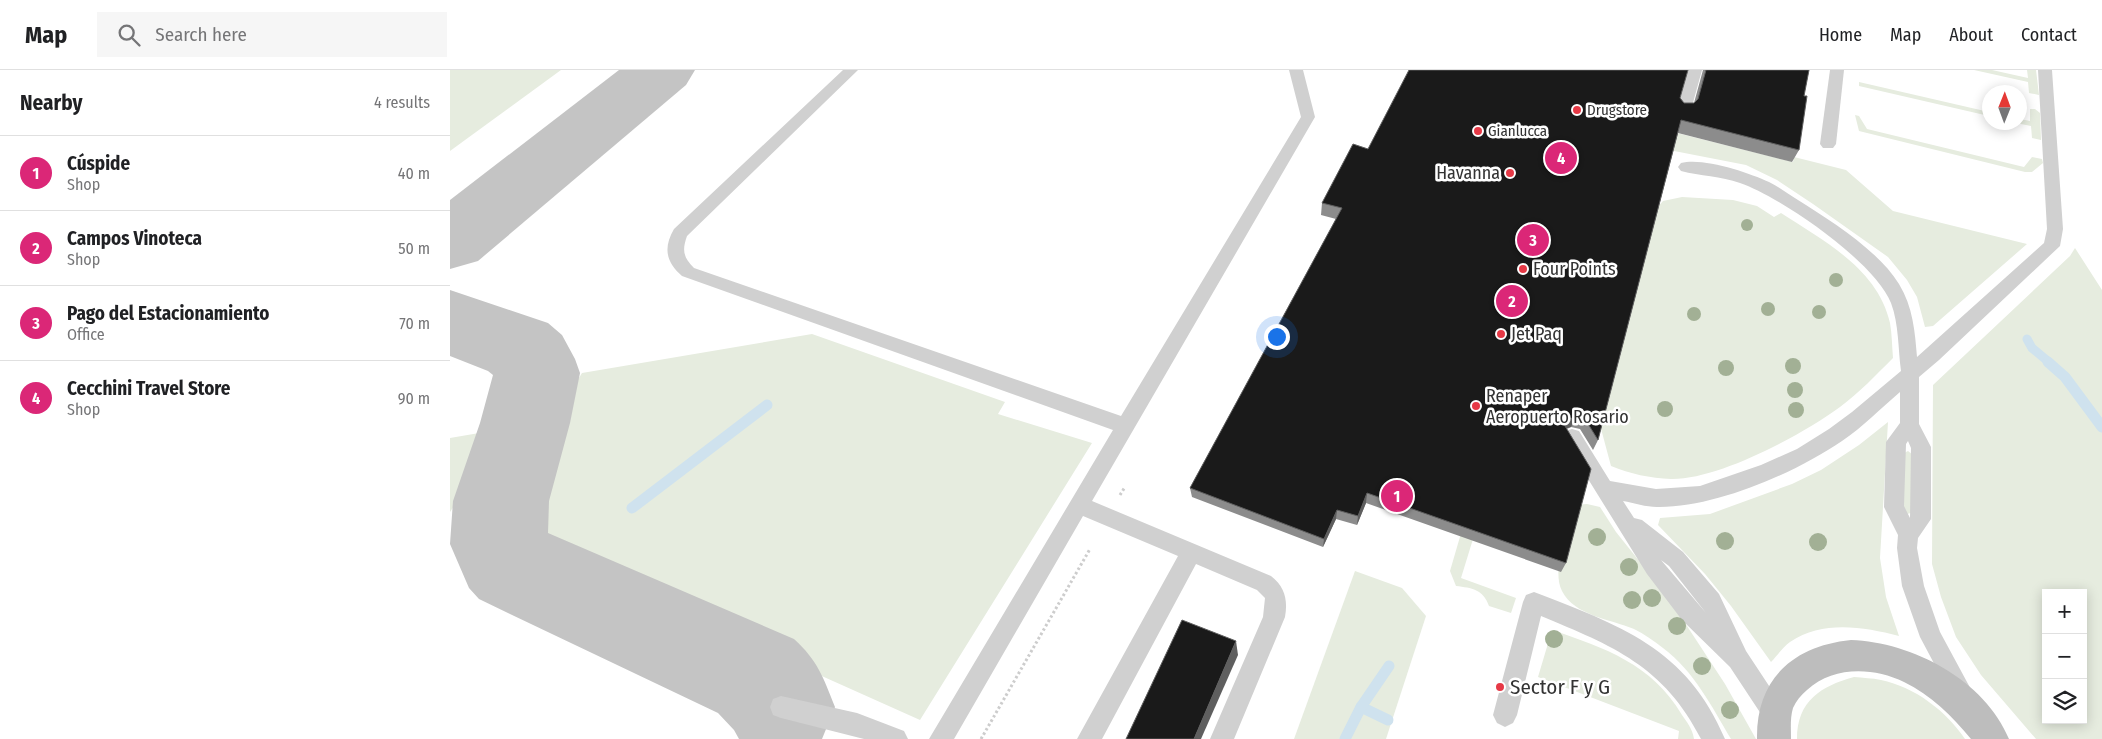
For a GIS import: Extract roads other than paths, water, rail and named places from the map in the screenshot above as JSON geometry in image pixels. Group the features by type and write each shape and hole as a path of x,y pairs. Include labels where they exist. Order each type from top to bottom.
{"main road":[{"path":"1774,727 1784,690 1801,671 1825,659 1853,655 1884,659 1917,671 1948,691 1984,728"}],"lane":[{"path":"851,70 680,233 674,248 677,262 688,272 1126,426"},
{"path":"941,739 1308,117 1296,70"},
{"path":"1684,110 1695,70"},
{"path":"1828,144 1837,70"},
{"path":"1603,488 1656,498 1700,496 1795,459 1828,440 1859,418 1933,355 2052,246 2055,229 2045,70"},
{"path":"1686,167 1714,170 1744,178 1764,186 1821,222 1864,255 1892,287 1900,304 1905,326 1910,374 1909,425 1921,447 1921,519 1908,535"},
{"path":"1909,425 1896,442 1894,507 1908,535 1907,548 1913,586 1931,637 1984,728"},
{"path":"1572,437 1654,567 1690,613 1738,659 1774,727"},
{"path":"1079,505 1192,551 1264,583 1273,590 1277,599 1274,617 1222,739"},
{"path":"1089,739 1192,551"},
{"path":"1505,715 1534,602 1616,636 1648,655 1678,682 1704,719 1713,739"},
{"path":"781,707 857,725 896,739"}],"waterway":[{"path":"2027,339 2032,348 2050,363"},
{"path":"2048,362 2065,377 2102,427"},
{"path":"632,508 767,405"},
{"path":"1361,707 1389,666"},
{"path":"1345,739 1361,707"},
{"path":"1361,707 1388,720"}],"place":[{"name":"Drugstore","path":"1577,110"},
{"name":"Gianlucca","path":"1478,131"},
{"name":"Cecchini Travel Store","path":"1561,158"},
{"name":"Havanna","path":"1510,173"},
{"name":"Pago del Estacionamiento","path":"1533,240"},
{"name":"Four Points","path":"1523,269"},
{"name":"Campos Vinoteca","path":"1512,301"},
{"name":"Jet Paq","path":"1501,334"},
{"name":"Renaper Aeropuerto Rosario","path":"1476,406"},
{"name":"Cúspide","path":"1397,496"},
{"name":"Sector F y G","path":"1500,687"}]}
